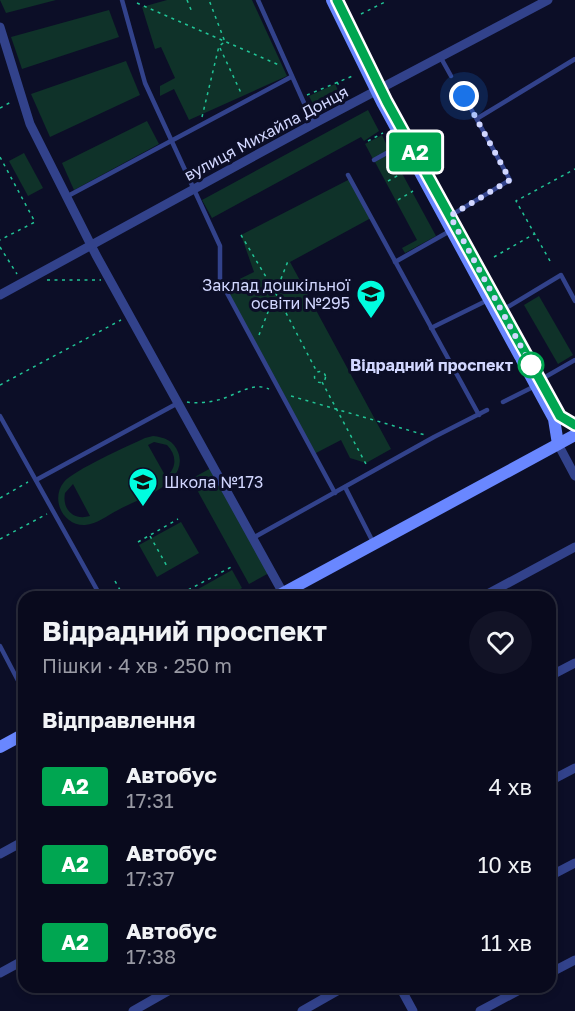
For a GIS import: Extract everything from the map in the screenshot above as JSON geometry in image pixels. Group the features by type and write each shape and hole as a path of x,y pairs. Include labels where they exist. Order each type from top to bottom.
{"street":[{"path":"334,0 405,143 489,299 560,416 575,424"},
{"name":"вулиця Михайла Донця","path":"0,295 194,188 548,0"},
{"path":"0,27 30,124 91,246 253,538 278,591"},
{"path":"379,90 450,216 538,383 554,419 558,444 575,476"},
{"path":"287,591 575,435"},
{"path":"493,591 575,547"},
{"path":"556,673 575,663"},
{"path":"0,747 18,737"},
{"path":"556,778 575,768"},
{"path":"0,854 11,844 18,843"},
{"path":"556,873 575,863"},
{"path":"556,970 575,960"},
{"path":"0,973 18,963"},
{"path":"133,1011 164,993"},
{"path":"302,1011 334,993"},
{"path":"403,993 413,1011"},
{"path":"480,1011 514,993"}],"lane":[{"path":"122,0 145,83 220,246 220,280 335,493"},
{"path":"258,0 313,124"},
{"path":"440,57 451,76"},
{"path":"478,118 575,58"},
{"path":"66,197 291,77"},
{"path":"450,216 510,180 464,96"},
{"path":"374,160 405,143"},
{"path":"348,175 478,415"},
{"path":"395,262 452,230"},
{"path":"501,311 561,275 575,301"},
{"path":"431,328 489,299"},
{"path":"503,402 575,360"},
{"path":"35,479 177,402"},
{"path":"253,538 487,410"},
{"path":"0,416 98,591"},
{"path":"345,488 374,544"},
{"path":"0,646 18,680"}],"path":[{"path":"188,0 192,12"},
{"path":"209,0 225,42"},
{"path":"361,14 385,2"},
{"path":"137,3 288,69"},
{"path":"199,126 219,46 225,42"},
{"path":"219,46 246,101"},
{"path":"300,97 355,75"},
{"path":"337,82 342,91"},
{"path":"0,108 15,100"},
{"path":"368,141 383,133"},
{"path":"0,157 34,222 0,240"},
{"path":"550,261 516,201 575,168"},
{"path":"388,181 404,172"},
{"path":"398,200 413,191"},
{"path":"241,234 275,292 317,372 315,378 318,382 322,382 371,473"},
{"path":"494,257 534,234"},
{"path":"0,247 20,277"},
{"path":"255,346 288,261"},
{"path":"48,280 110,280"},
{"path":"0,385 129,315"},
{"path":"317,372 323,372 326,375 322,382"},
{"path":"177,402 192,403 220,399 249,388 265,387 434,437"},
{"path":"0,498 35,479"},
{"path":"0,539 53,510"},
{"path":"138,542 178,519"},
{"path":"149,536 168,568"},
{"path":"186,591 233,566"},
{"path":"115,581 121,591"}],"green space":[{"path":"0,0 56,0 6,13"},
{"path":"167,0 252,0 287,76 189,120 174,89 160,96 160,86 175,78 161,47 155,49 142,7"},
{"path":"109,10 119,37 22,69 11,37"},
{"path":"126,61 140,95 50,137 31,94"},
{"path":"335,84 339,92 314,106 309,96"},
{"path":"368,110 379,131 364,141 361,137 212,218 202,200"},
{"path":"147,121 159,144 74,190 62,163"},
{"path":"382,135 389,150 373,159 365,144"},
{"path":"24,153 43,188 28,196 9,161"},
{"path":"391,153 436,236 405,253 402,248 417,240 375,162"},
{"path":"350,179 371,218 290,262 391,449 366,463 350,458 341,440 314,454 223,287 254,272 241,235"},
{"path":"539,296 573,355 558,364 524,305"},
{"path":"161,437 171,442 176,448 180,463 177,473 170,481 149,495 94,523 85,525 70,521 61,510 59,503 58,496 64,482 90,465 145,438","holes":["154,442 167,445 173,453 174,466 166,477 148,445","73,484 90,516 78,517 67,509 65,493"]},
{"path":"211,468 269,573 249,584 191,479"},
{"path":"181,522 199,553 157,577 139,545"},
{"path":"232,570 242,588 237,591 195,591"}],"bus line":[{"name":"А2","path":"337,0 387,102 501,311 560,416 575,425"}],"place":[{"name":"Заклад дошкільної освіти №295","path":"371,320"},
{"name":"Відрадний проспект","path":"531,365"},
{"name":"Школа №173","path":"143,508"}],"route":[{"path":"464,96 510,180 450,216 531,365"}]}
